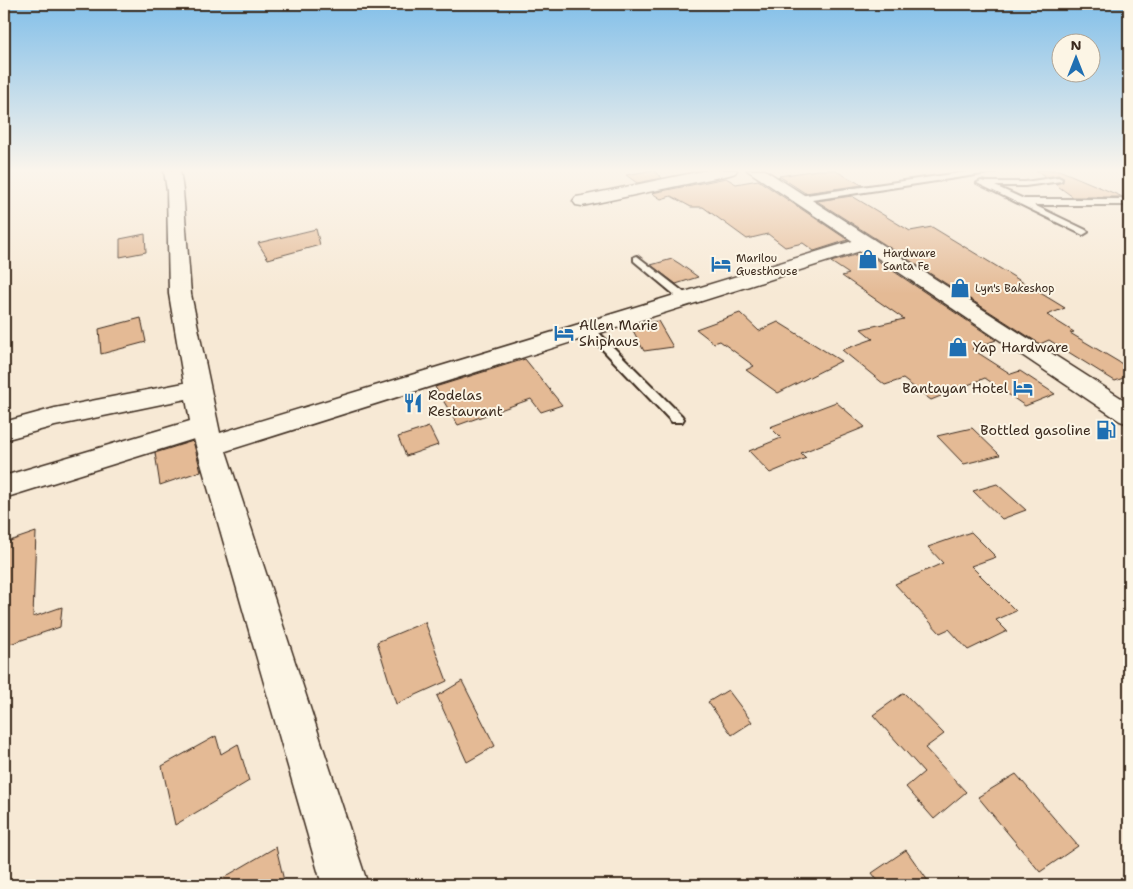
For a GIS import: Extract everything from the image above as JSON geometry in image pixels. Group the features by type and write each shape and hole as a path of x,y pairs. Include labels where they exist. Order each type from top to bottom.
{"street":[{"path":"176,211 180,294 207,436 345,885"},
{"path":"818,211 1129,414"},
{"path":"4,487 207,436 589,329 866,244"},
{"path":"4,431 55,417 197,389"}],"lane":[{"path":"1042,211 1083,232"},
{"path":"638,259 686,300"},
{"path":"589,329 676,419"}],"building":[{"path":"709,211 805,211 848,240 814,251 803,243 785,247 768,234 747,239"},
{"path":"833,211 878,211 910,231 932,227 1065,308 1047,315 1074,332 1070,333 1129,368 1129,376 1115,381 1049,340 1040,344"},
{"path":"316,229 320,245 268,259 258,243"},
{"path":"145,234 146,252 120,257 120,239"},
{"path":"865,252 996,340 972,349 1011,374 1020,371 1055,394 1025,406 985,378 931,400 903,379 885,385 842,350 873,339 861,329 904,319 842,276 849,274 831,262"},
{"path":"672,259 698,277 676,284 651,265"},
{"path":"740,313 759,331 778,322 841,361 778,393 746,370 754,366 720,341 714,343 696,329"},
{"path":"141,318 146,342 101,354 99,329"},
{"path":"658,321 673,347 644,351 630,325"},
{"path":"525,359 562,405 541,412 531,399 458,425 435,387"},
{"path":"836,402 865,427 801,453 806,458 770,473 749,451 781,438 770,427"},
{"path":"429,427 438,445 406,456 398,437"},
{"path":"972,428 1000,455 964,464 937,436"},
{"path":"193,441 201,471 160,485 155,453"},
{"path":"997,484 1026,510 1002,519 973,491"},
{"path":"36,532 33,617 62,607 60,627 4,646 4,543"},
{"path":"971,532 996,557 971,566 1016,611 996,620 1007,631 968,650 949,629 940,633 895,584 943,563 928,547"},
{"path":"425,622 447,681 396,704 377,642"},
{"path":"462,681 495,746 467,762 437,696"},
{"path":"728,690 752,722 732,735 708,702"},
{"path":"904,693 944,734 925,748 966,792 934,819 906,787 924,772 873,715"},
{"path":"216,736 221,754 238,744 249,781 175,825 162,766"},
{"path":"1016,774 1078,846 1040,872 978,797"},
{"path":"276,847 285,885 211,885"},
{"path":"906,850 931,885 881,885 872,873"}],"place":[{"name":"Hardware Santa Fe","path":"868,259"},
{"name":"Marilou Guesthouse","path":"721,264"},
{"name":"Lyn's Bakeshop","path":"960,288"},
{"name":"Allen Marie Shiphaus","path":"564,333"},
{"name":"Yap Hardware","path":"958,347"},
{"name":"Bantayan Hotel","path":"1023,388"},
{"name":"Rodelas Restaurant","path":"413,403"},
{"name":"Bottled gasoline","path":"1106,430"}]}
